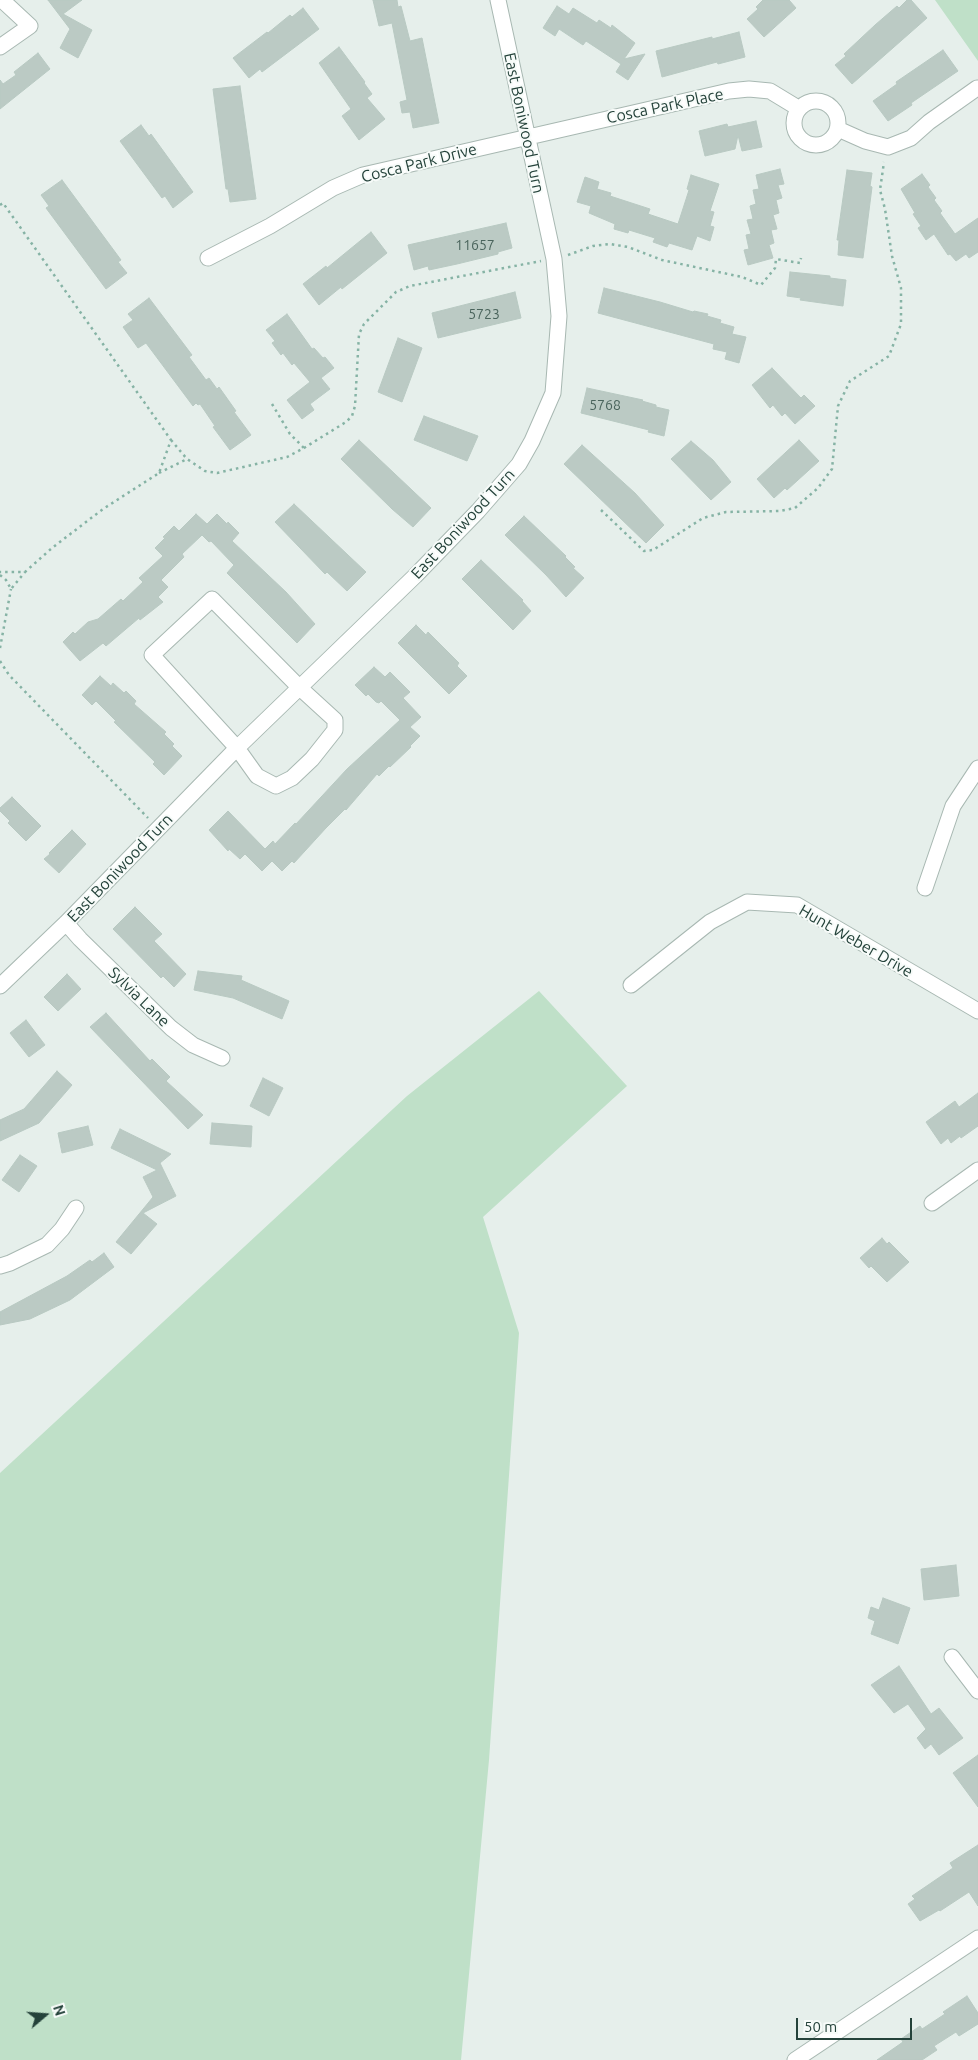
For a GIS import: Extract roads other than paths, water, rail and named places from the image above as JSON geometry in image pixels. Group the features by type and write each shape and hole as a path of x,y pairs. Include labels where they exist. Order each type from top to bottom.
{"street":[{"path":"0,47 30,26 2,0"},
{"name":"East Boniwood Turn","path":"0,986 66,923 237,748 478,511 519,464 532,441 553,393 559,316 554,259 498,0"},
{"path":"838,129 865,141 888,147 911,138 929,122 978,88"},
{"name":"Cosca Park Place","path":"528,136 749,89 770,91 798,108"},
{"path":"810,101 826,103 836,115 838,129 829,141 818,145 806,143 795,132 793,123 798,108 810,101"},
{"name":"Cosca Park Drive","path":"208,258 270,226 333,188 363,175 528,136"},
{"path":"212,599 300,688 335,720 335,730 312,759 292,778 276,786 257,776 237,748 152,655 212,599"},
{"path":"925,888 953,806 978,768"},
{"name":"Hunt Weber Drive","path":"631,985 710,922 747,902 797,905 978,1011"},
{"name":"Sylvia Lane","path":"66,923 171,1028 193,1045 222,1058"},
{"path":"932,1203 978,1170"},
{"path":"0,1266 29,1255 47,1245 62,1229 76,1208"},
{"path":"952,1656 978,1691"},
{"path":"795,2060 978,1938"}]}
